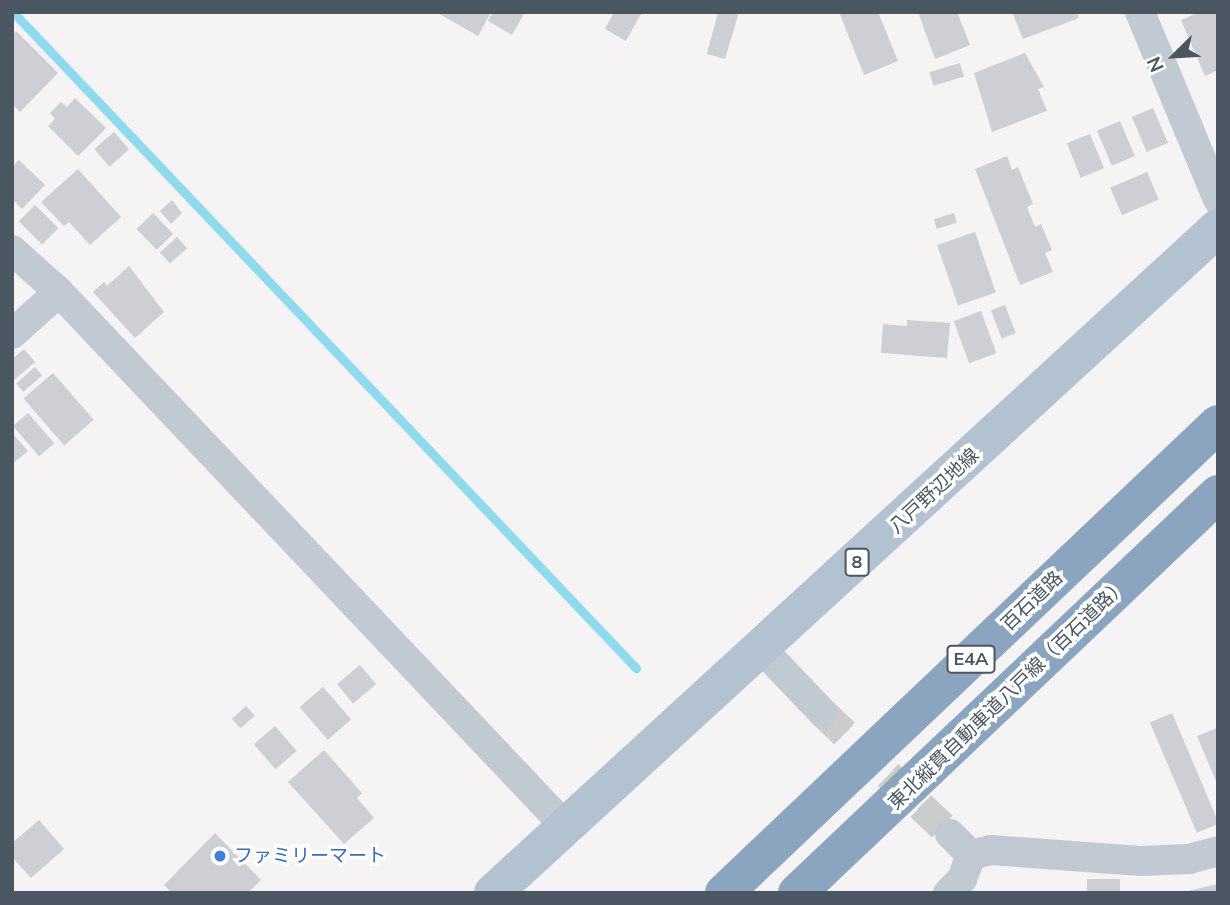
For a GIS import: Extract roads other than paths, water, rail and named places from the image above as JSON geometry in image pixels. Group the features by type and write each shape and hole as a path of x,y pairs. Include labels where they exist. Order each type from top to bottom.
{"highway":[{"name":"百石道路","path":"724,893 1218,424"},
{"name":"東北縦貫自動車道八戸線（百石道路）","path":"797,893 1218,494"}],"main road":[{"name":"八戸野辺地線","path":"493,893 1218,228"}],"street":[{"path":"1140,12 1218,199"},
{"path":"12,250 59,292 566,827"},
{"path":"12,334 59,292"},
{"path":"761,649 823,713"},
{"path":"950,834 971,855"},
{"path":"971,855 991,850 1142,861 1189,859 1218,851"},
{"path":"948,893 962,879 971,855"}],"waterway":[{"path":"13,12 636,668"}],"tunnel":[{"path":"823,713 950,834"}],"place":[{"name":"ファミリーマート","path":"220,856"}]}
